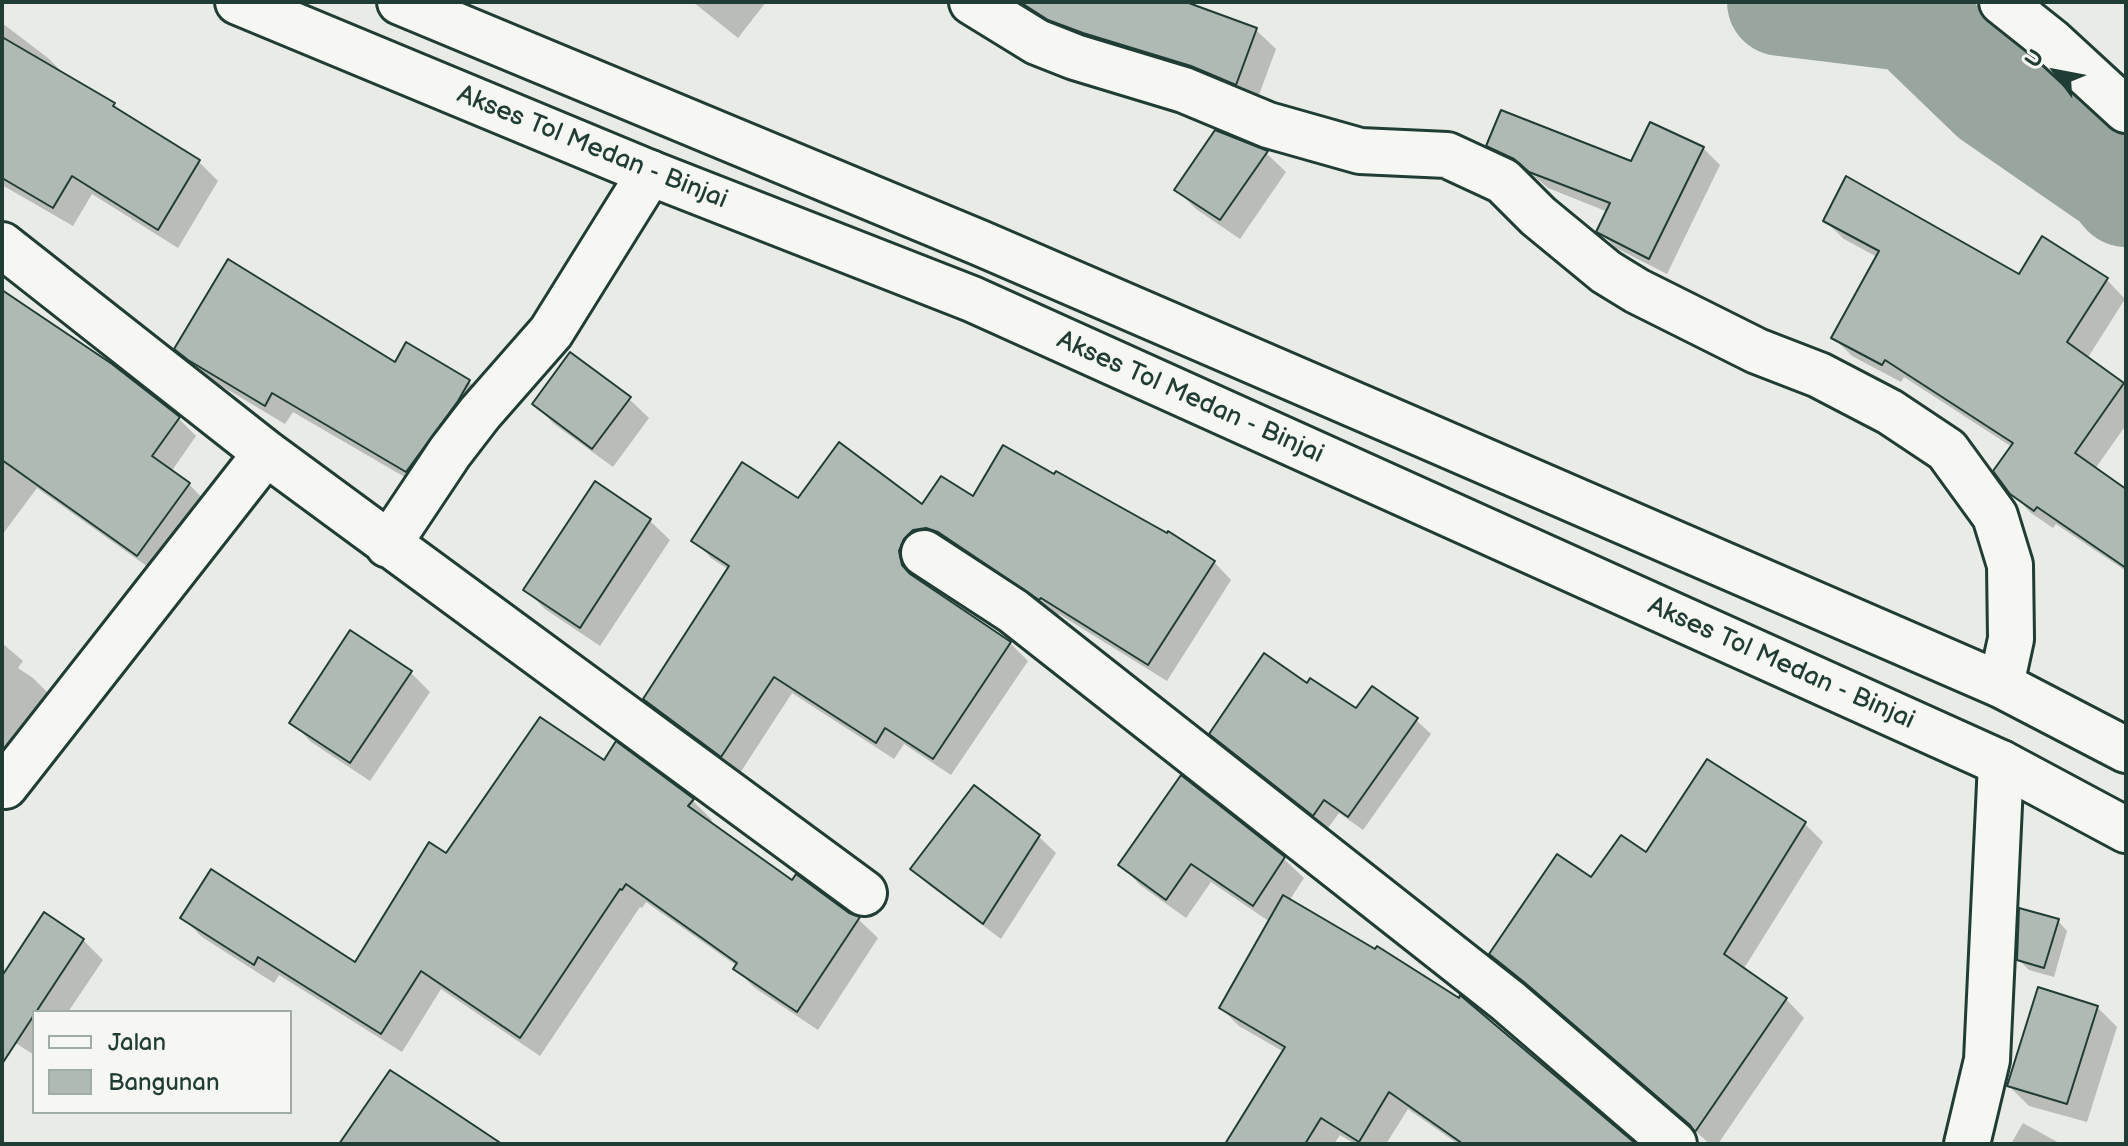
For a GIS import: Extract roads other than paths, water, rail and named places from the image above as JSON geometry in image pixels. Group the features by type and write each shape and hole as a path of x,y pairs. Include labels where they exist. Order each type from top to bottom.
{"street":[{"name":"Akses Tol Medan - Binjai","path":"238,2 650,173 972,299 2001,763 2126,830"},
{"path":"400,2 980,243 2001,685 2126,750"},
{"path":"972,2 1037,42 1075,57 1184,90 1268,125 1360,151 1447,155 1503,181 1549,226 1606,272 1637,291 1757,351 1819,375 1902,419 1947,450 1995,516 2010,565 2011,639 2001,685"},
{"path":"2002,2 2051,41 2126,110"},
{"path":"388,545 450,452 551,332 650,173"},
{"path":"2,245 388,545 864,893"},
{"path":"5,786 266,453"},
{"path":"924,553 1013,611 1508,1001 1674,1144"},
{"path":"1967,1144 1987,1060 2001,763"}],"waterway":[{"path":"1781,2 1912,18 1993,96 2116,181 2126,193"}]}
